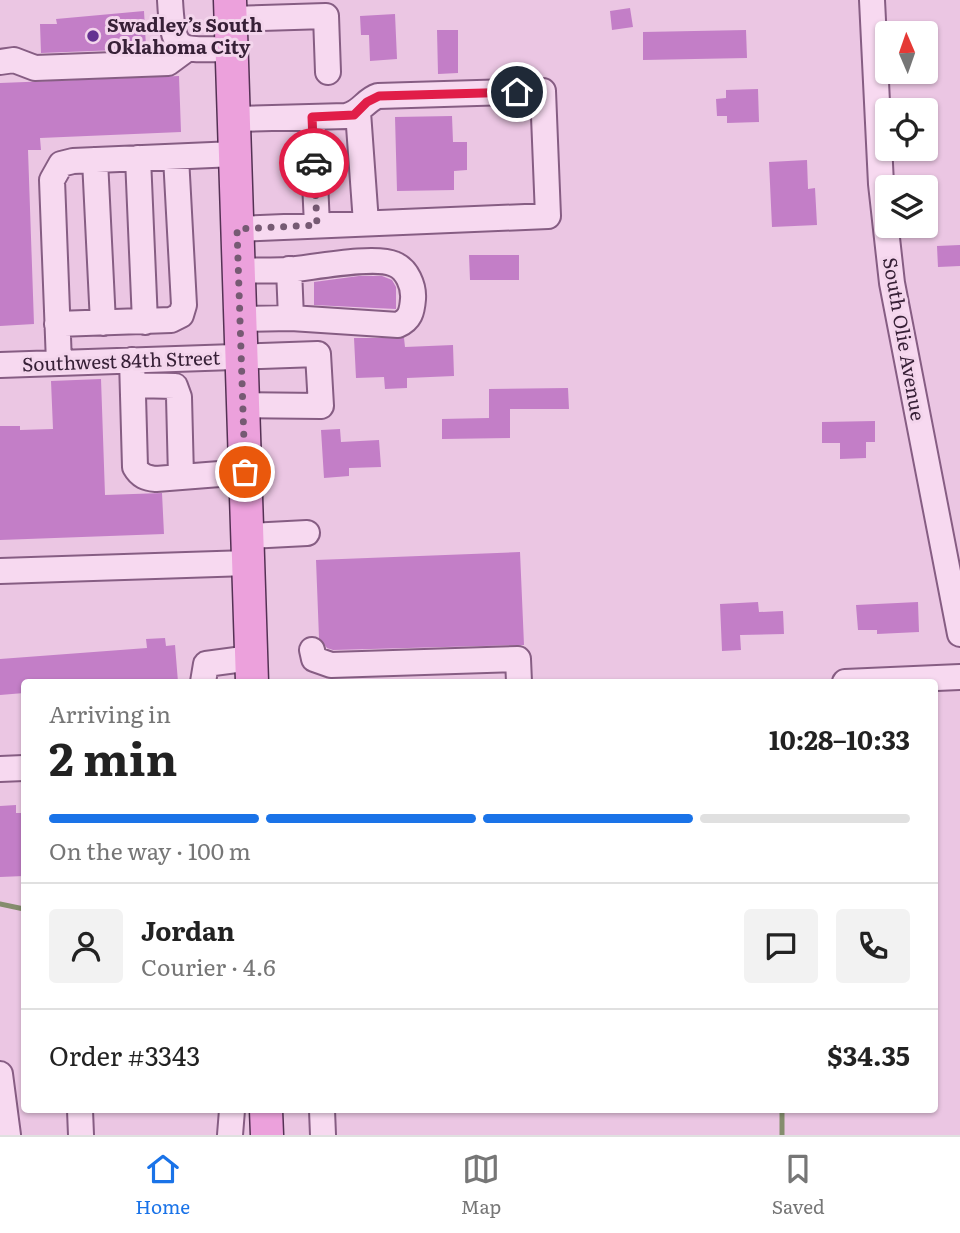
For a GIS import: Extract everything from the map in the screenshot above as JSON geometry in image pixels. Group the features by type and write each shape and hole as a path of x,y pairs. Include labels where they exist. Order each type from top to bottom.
{"main road":[{"path":"230,23 252,670"},
{"path":"266,1113 267,1135"}],"street":[{"path":"170,0 171,29 178,43 187,49"},
{"name":"South Olie Avenue","path":"872,0 881,184 892,283 960,634"},
{"path":"0,62 14,60 35,68 168,63 230,23 326,16 328,72"},
{"path":"234,119 346,116 358,112 367,102 379,96 543,90 548,216 237,229"},
{"path":"358,112 366,223"},
{"path":"312,117 317,225"},
{"path":"59,363 52,180 61,164 235,154"},
{"path":"57,324 145,322 171,320 181,315 184,305 176,157"},
{"path":"138,158 145,322"},
{"path":"95,160 103,323"},
{"path":"239,271 380,261 396,264 409,276 414,295 412,311 407,321 398,324 240,318"},
{"path":"289,269 291,318"},
{"name":"Southwest 84th Street","path":"0,365 318,354 321,406 243,405"},
{"path":"132,360 135,467 139,474 146,478 245,472"},
{"path":"133,385 175,386 179,397 181,477"},
{"path":"0,571 248,549 307,533"},
{"path":"312,650 314,659 331,665 518,659 519,679"},
{"path":"204,679 206,664 252,670"},
{"path":"914,679 960,677"},
{"path":"0,769 21,768"},
{"path":"0,1074 8,1135"},
{"path":"80,1113 81,1135"},
{"path":"230,1135 232,1113"},
{"path":"322,1113 323,1135"}],"building":[{"path":"630,8 633,27 612,30 610,11"},
{"name":"Swadley’s South Oklahoma City","path":"144,11 146,47 143,49 41,53 40,24 57,24 56,19"},
{"path":"395,14 397,59 370,61 369,35 361,35 360,16"},
{"path":"437,30 458,30 458,73 438,74"},
{"path":"746,30 747,58 643,60 643,32"},
{"path":"179,76 181,132 40,138 41,150 28,150 34,324 0,326 0,83"},
{"path":"758,89 759,122 727,123 727,116 717,116 716,99 726,98 726,90"},
{"path":"452,116 453,142 467,142 467,170 454,171 454,190 397,191 395,117"},
{"path":"807,160 808,189 815,188 817,225 772,227 769,162"},
{"path":"960,245 960,266 938,267 937,246"},
{"path":"469,255 519,255 519,280 470,280"},
{"path":"382,276 392,280 396,287 396,309 314,305 314,282"},
{"path":"354,338 404,338 405,347 453,345 454,376 407,378 407,388 385,389 384,377 356,378"},
{"path":"101,379 105,495 162,493 164,534 0,540 0,426 20,426 20,430 53,429 51,381"},
{"path":"568,388 569,409 510,409 510,438 442,439 442,419 489,418 489,389"},
{"path":"875,421 875,442 866,442 866,458 840,459 840,443 822,443 822,422"},
{"path":"340,429 341,442 379,440 381,467 349,468 349,476 324,478 321,430"},
{"path":"520,552 524,645 333,650 327,648 319,638 316,560"},
{"path":"758,602 759,612 783,611 784,634 740,635 741,650 722,651 720,604"},
{"path":"918,602 919,632 877,634 877,630 858,630 856,605"},
{"path":"165,638 166,646 175,645 178,679 21,679 21,693 0,695 0,659 147,648 146,639"},
{"path":"16,805 16,813 21,813 21,876 0,877 0,806"}],"waterway":[{"path":"0,904 21,908"},
{"path":"782,1113 782,1135"}],"way so far":[{"path":"245,472 237,229 317,225 314,163"}],"place":[{"name":"Swadley’s South Oklahoma City","path":"93,36"}],"route":[{"path":"314,163 312,117 354,115 367,102 379,96 517,92"}]}
